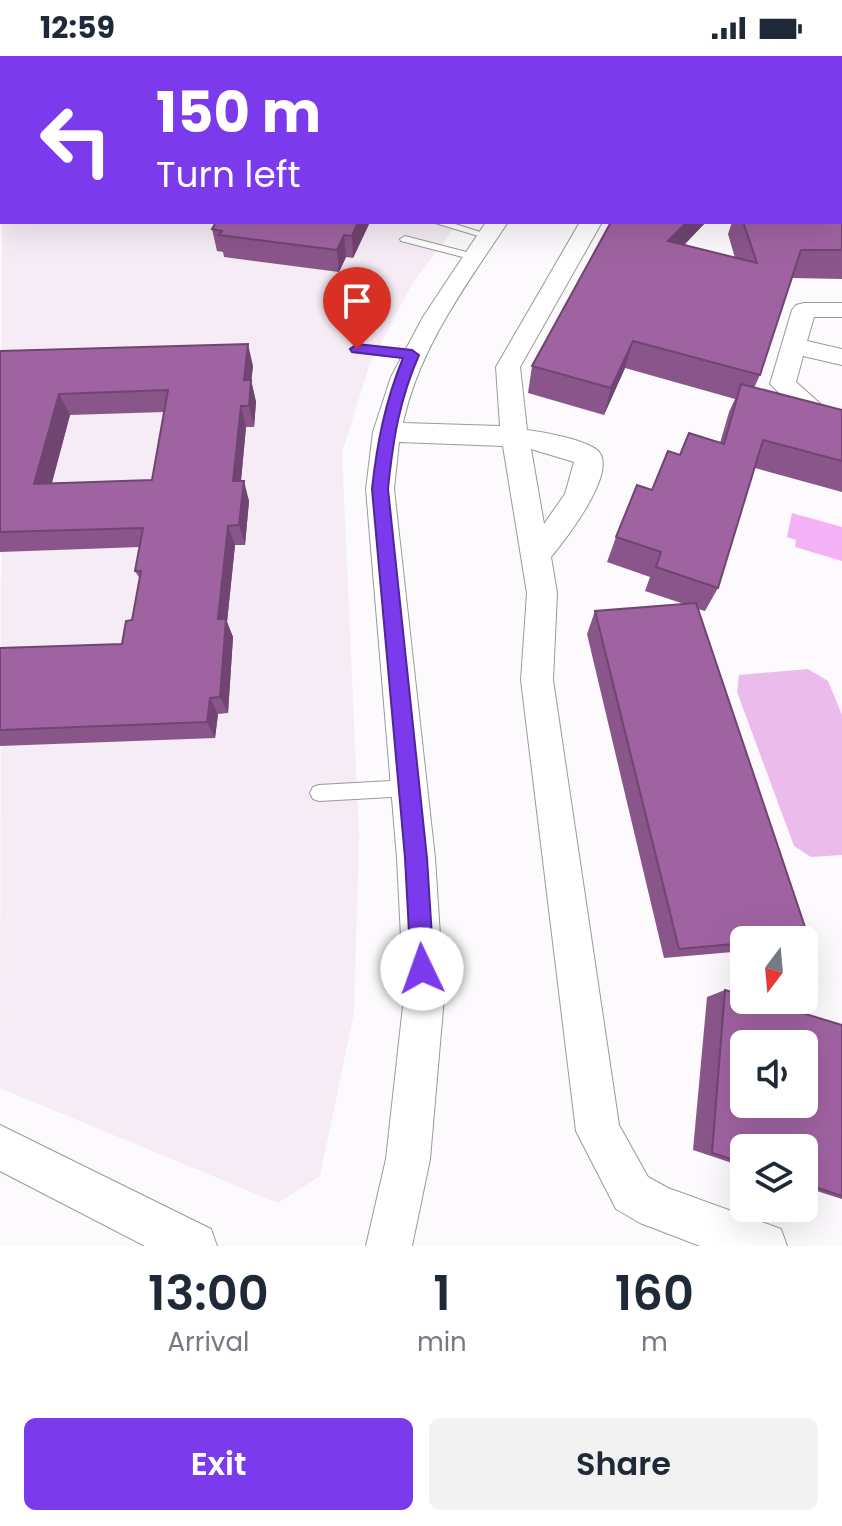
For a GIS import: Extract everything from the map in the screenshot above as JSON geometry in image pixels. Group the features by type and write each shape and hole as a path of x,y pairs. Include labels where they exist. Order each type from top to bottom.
{"street":[{"path":"590,224 508,367 509,402 542,593 537,680 598,1131 632,1193 656,1207 764,1246"},
{"path":"389,1246 408,1159 424,997 409,788 380,489 384,443 399,386 412,355 486,238"},
{"path":"842,310 804,310 783,384 816,414 842,420"},
{"path":"794,346 842,357"},
{"path":"384,443 518,448 564,446 588,457 589,467 564,521 535,555"},
{"path":"0,1147 194,1246"}],"lane":[{"path":"443,224 486,238"},
{"path":"405,239 486,238"},
{"path":"357,349 412,355"},
{"path":"319,793 409,788"}],"shaded area":[{"path":"2,224 457,224 412,284 369,366 342,453 359,835 354,1013 320,1176 278,1203 0,1088"},
{"path":"792,513 842,527 842,561 795,547 796,540 787,537"},
{"path":"808,669 828,681 842,715 842,855 811,857 794,846 737,692 739,675"}],"building":[{"path":"215,224 357,224 352,236 344,235 337,250 219,235 222,231 212,229"},
{"path":"610,224 685,224 668,241 757,263 744,224 842,224 842,250 801,250 760,375 633,341 611,388 532,366"},
{"path":"248,344 244,380 251,380 249,406 241,406 233,481 244,481 239,525 228,526 218,619 226,619 220,697 210,698 207,722 0,730 0,648 122,644 126,621 132,620 141,571 135,571 143,528 0,532 0,351","holes":["168,390 152,480 34,484 59,394"]},
{"path":"741,384 842,410 842,461 763,440 718,588 656,567 661,552 616,537 637,485 652,490 668,451 680,455 689,433 724,444"},
{"path":"696,603 805,926 730,926 730,944 679,949 595,611"},
{"path":"725,990 730,992 730,1014 805,1014 842,1025 842,1196 818,1188 818,1134 730,1134 730,1159 712,1153"}],"route":[{"path":"357,349 412,355 386,432 380,489 416,858 422,969"}]}
